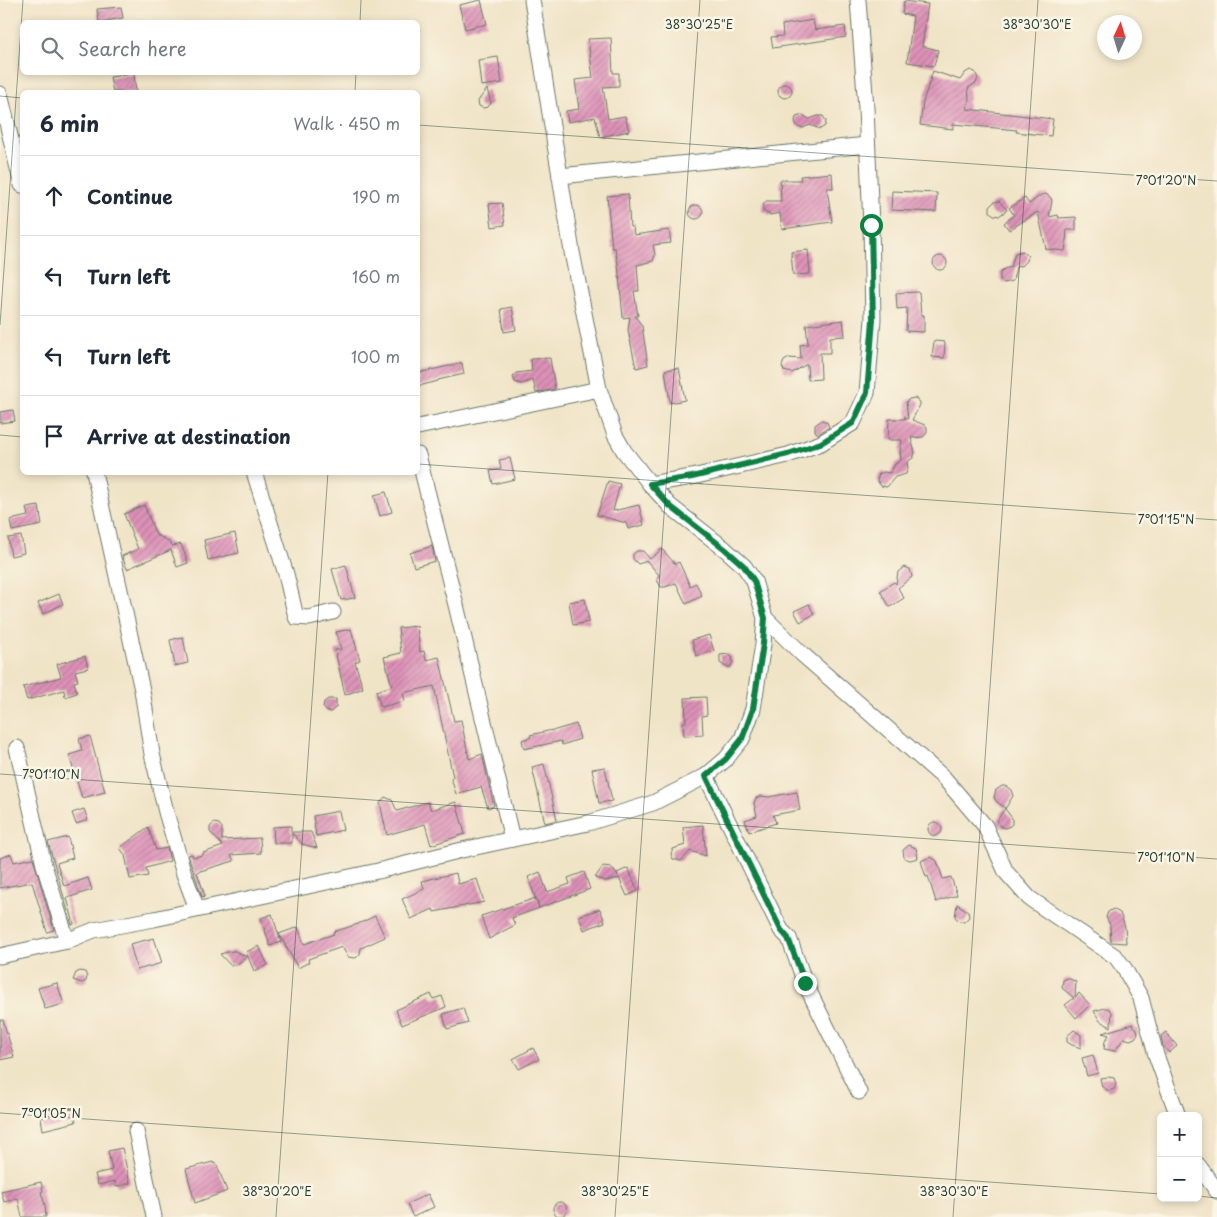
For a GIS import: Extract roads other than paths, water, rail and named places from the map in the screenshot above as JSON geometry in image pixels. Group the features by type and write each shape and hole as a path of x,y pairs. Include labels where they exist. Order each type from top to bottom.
{"street":[{"path":"0,956 67,941 94,930 378,871 588,822 653,803 706,776 726,759 742,739 753,709 765,618 754,581 744,566 670,506 624,451 615,435 599,388 572,252 532,0"},
{"path":"650,484 692,477 788,454 821,443 853,423 867,393 873,320 871,225 866,108 858,0"},
{"path":"0,94 20,177"},
{"path":"560,176 867,145"},
{"path":"420,427 599,388"},
{"path":"420,463 512,839"},
{"path":"95,475 142,690 157,774 181,865 197,909"},
{"path":"255,475 286,574 296,618 309,618 333,612"},
{"path":"765,618 802,654 944,778 985,826 1006,872 1030,898 1116,957 1141,998 1156,1055 1177,1112"},
{"path":"17,748 44,865 67,941"},
{"path":"706,776 781,930 788,938 805,983 859,1092"},
{"path":"136,1131 154,1217"},
{"path":"1202,1169 1217,1190"}]}
